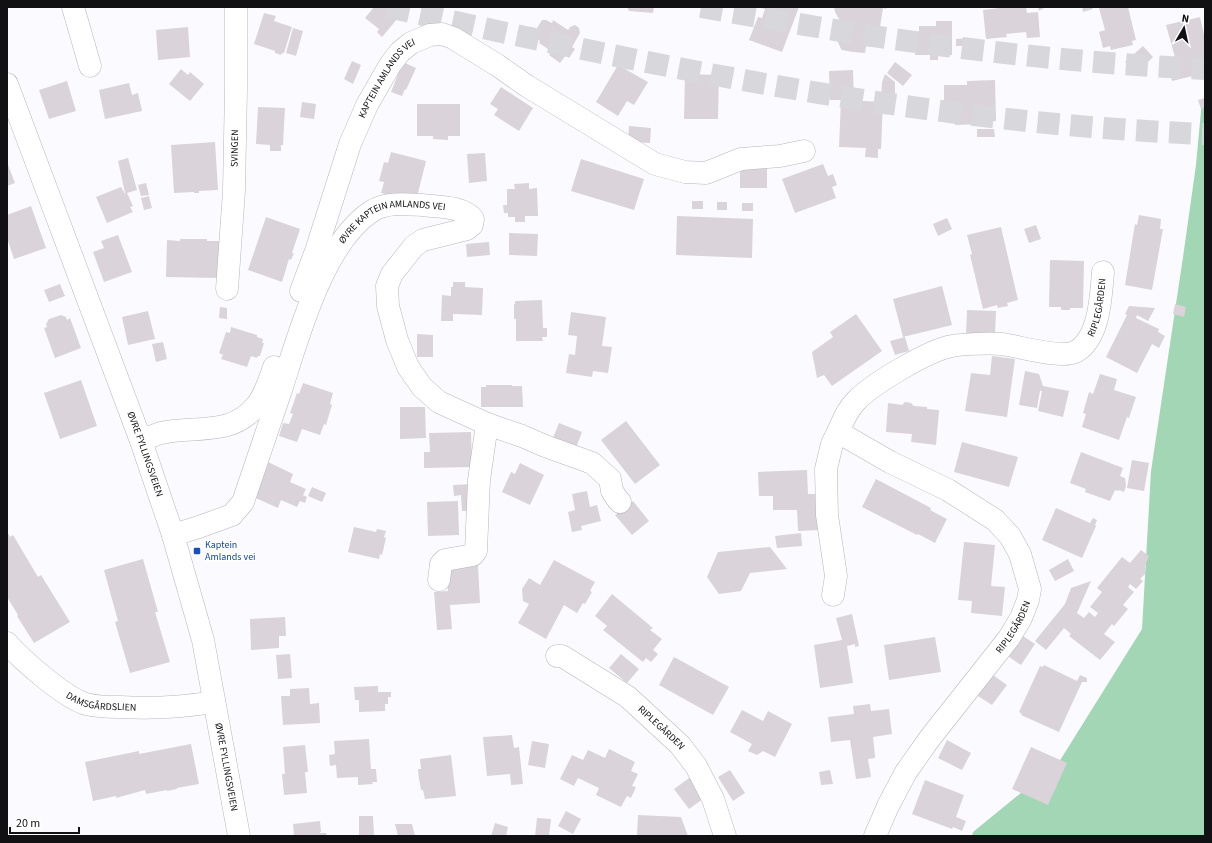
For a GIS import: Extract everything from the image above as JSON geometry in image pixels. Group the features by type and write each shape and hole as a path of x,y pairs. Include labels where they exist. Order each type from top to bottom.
{"street":[{"path":"73,7 90,66"},
{"name":"SVINGEN","path":"227,289 234,191 236,7"},
{"name":"KAPTEIN AMLANDS VEI","path":"141,441 161,433 213,429 240,420 257,406 269,382 316,251 350,144 367,105 390,65 400,52 411,43 422,38 430,35 442,34 453,38 497,65 527,86 655,164 685,172 706,173 741,159 780,156 804,151"},
{"name":"ØVRE FYLLINGSVEIEN","path":"7,84 141,441 173,536 203,640 239,836"},
{"name":"ØVRE KAPTEIN AMLANDS VEI","path":"173,536 199,528 232,514 243,502 295,345 320,281 335,252 346,235 359,221 383,206 410,205 442,207 470,214 473,219 472,225 467,229 423,240 414,246 392,274 387,286 390,316 397,340 408,367 422,387 439,402 487,424 592,463 610,479 612,491 620,502"},
{"name":"RIPLEGÅRDEN","path":"833,595 836,576 827,515 826,469 832,444 846,414 856,401 870,389 908,365 938,350 952,346 999,344 1061,355 1075,352 1084,345 1093,332 1100,306 1103,272"},
{"path":"439,580 441,564 445,560 473,555 476,551 479,480 487,424"},
{"name":"RIPLEGÅRDEN","path":"838,432 890,462 948,490 995,520 1010,536 1020,554 1030,589 1028,600 1021,618 1010,638 930,738 906,772 888,806 875,836"},
{"name":"DAMSGÅRDSLIEN","path":"7,643 44,677 74,699 86,704 102,707 139,708 195,705 214,702"},
{"name":"RIPLEGÅRDEN","path":"557,656 562,656 628,697 680,745 696,766 713,799 725,836"}],"green space":[{"path":"1205,98 1205,836 972,836 973,832 1059,762 1142,629 1151,471 1196,165 1202,100"}],"building":[{"path":"374,7 396,7 403,12 382,37 377,32 379,29 365,18"},
{"path":"421,7 436,7 437,11 422,14"},
{"path":"627,7 654,7 653,13 629,11"},
{"path":"759,7 799,7 782,52 749,40 758,17 762,18 765,9"},
{"path":"834,7 887,7 886,9 883,8 878,39 873,38 871,47 866,46 865,53 841,49 837,40 839,19"},
{"path":"1000,7 1026,7 1027,13 1038,12 1040,37 1027,38 1026,32 1006,34 1007,37 986,39 983,10"},
{"path":"1038,7 1046,7 1039,11"},
{"path":"1082,7 1092,7 1093,9 1083,12"},
{"path":"1128,7 1136,40 1132,41 1133,45 1111,50 1110,46 1103,48 1099,32 1105,30 1099,8"},
{"path":"264,13 276,16 274,21 292,27 284,53 281,55 275,53 275,51 254,44"},
{"path":"1200,17 1205,39 1205,73 1172,81 1168,63 1176,61 1166,25"},
{"path":"542,20 552,23 553,20 568,30 570,27 575,25 579,28 580,33 572,47 575,49 569,58 566,55 560,63 549,55 551,51 539,43 540,41 535,37 534,33"},
{"path":"936,21 952,21 952,55 938,55 938,60 930,60 930,55 915,55 915,34 919,35 919,26 936,26"},
{"path":"188,27 190,57 158,60 156,30"},
{"path":"293,28 303,31 296,56 286,53"},
{"path":"969,38 969,46 956,46 956,39"},
{"path":"1143,46 1153,57 1138,72 1125,62"},
{"path":"352,61 361,65 353,84 344,79"},
{"path":"403,62 416,68 402,96 391,92"},
{"path":"895,62 912,75 903,86 887,73"},
{"path":"618,65 648,82 634,105 627,101 618,116 596,102"},
{"path":"181,69 188,75 190,72 204,84 190,101 169,84"},
{"path":"853,70 854,100 847,100 883,102 881,149 878,149 878,158 865,157 866,148 839,147 841,100 830,100 829,71"},
{"path":"685,74 719,75 718,119 684,119"},
{"path":"885,74 895,82 895,109 885,109 885,98 881,98 882,82"},
{"path":"995,80 996,121 984,121 984,124 955,125 954,103 944,103 944,85 967,85 967,81"},
{"path":"67,81 76,111 49,119 39,90"},
{"path":"129,83 132,95 138,93 142,111 105,119 99,90"},
{"path":"501,87 533,108 519,131 494,115 498,109 490,104"},
{"path":"1205,98 1205,108 1201,109 1198,100"},
{"path":"302,102 316,104 314,119 300,117"},
{"path":"417,104 460,104 460,136 448,136 448,140 433,139 433,136 417,136"},
{"path":"258,107 285,108 283,145 281,145 281,151 270,151 270,145 256,144"},
{"path":"629,126 651,128 650,143 628,142"},
{"path":"977,129 994,129 995,137 977,137"},
{"path":"215,142 218,190 199,191 199,193 174,193 171,145"},
{"path":"391,152 426,161 416,201 381,193 384,182 379,181 384,162 388,163"},
{"path":"485,153 487,181 469,183 467,154"},
{"path":"128,158 137,190 127,193 133,206 130,207 133,212 107,223 96,197 121,187 125,194 118,161"},
{"path":"581,159 644,179 634,210 571,191"},
{"path":"7,162 15,183 7,186"},
{"path":"740,162 767,162 767,188 740,188"},
{"path":"823,164 828,176 833,174 837,185 832,187 836,198 795,213 782,179"},
{"path":"146,183 149,195 141,196 138,185"},
{"path":"529,183 529,189 537,188 538,216 525,216 525,222 515,222 515,217 508,217 508,213 504,213 503,205 507,205 507,189 515,189 514,184"},
{"path":"149,196 152,208 144,210 141,198"},
{"path":"692,201 703,201 703,209 692,209"},
{"path":"717,202 727,202 727,210 717,210"},
{"path":"742,203 753,203 753,211 742,211"},
{"path":"31,206 46,248 14,259 7,238 7,215"},
{"path":"1139,215 1161,219 1160,229 1163,229 1152,290 1125,285 1135,224 1137,225"},
{"path":"677,216 753,219 752,258 676,255"},
{"path":"266,217 300,229 292,253 294,253 291,260 289,259 282,282 248,270"},
{"path":"947,218 952,229 938,236 933,224"},
{"path":"1036,225 1041,239 1029,243 1024,229"},
{"path":"1001,227 1018,300 1007,303 1008,306 998,308 997,305 983,309 970,255 972,254 967,235"},
{"path":"509,233 538,234 537,256 509,255"},
{"path":"118,235 132,272 104,282 93,252 104,248 101,241"},
{"path":"180,239 207,239 207,241 220,241 219,278 166,277 167,240 180,241"},
{"path":"489,242 490,255 467,257 466,244"},
{"path":"1050,260 1084,261 1083,308 1061,310 1061,307 1049,307"},
{"path":"453,282 465,282 465,287 483,288 482,315 453,314 453,321 441,321 442,295 451,296 451,287 453,287"},
{"path":"60,284 65,296 49,302 44,290"},
{"path":"942,286 952,325 903,337 893,299"},
{"path":"542,300 543,328 547,328 547,337 542,337 543,341 516,341 516,319 514,319 515,301"},
{"path":"1175,304 1186,307 1184,317 1173,314"},
{"path":"1129,306 1155,308 1148,321 1137,315 1136,318 1159,329 1158,332 1165,336 1159,348 1152,344 1137,373 1106,357 1127,315 1125,314"},
{"path":"220,307 227,308 227,319 219,318"},
{"path":"967,310 996,311 995,335 966,335"},
{"path":"148,311 155,339 128,345 122,317"},
{"path":"571,312 606,317 602,346 612,347 608,373 593,371 592,377 566,373 569,354 575,355 577,336 568,335"},
{"path":"856,314 882,351 832,386 824,375 817,378 812,352 833,337 830,332"},
{"path":"61,315 66,317 67,320 70,318 81,348 55,358 44,328 47,327 46,324 49,319"},
{"path":"231,327 257,335 257,337 263,339 262,343 264,343 260,356 257,358 251,356 247,367 221,359 223,355 219,353 226,332 230,333"},
{"path":"417,334 433,335 433,357 417,357"},
{"path":"905,337 909,351 895,355 890,341"},
{"path":"163,342 167,359 156,362 152,344"},
{"path":"992,356 1015,359 1007,417 965,411 971,373 990,375"},
{"path":"1025,371 1039,374 1043,386 1069,391 1063,417 1038,411 1042,391 1040,391 1037,408 1019,405"},
{"path":"1100,374 1117,379 1114,390 1136,397 1129,418 1127,417 1119,440 1082,427 1086,414 1083,413 1089,392 1093,394"},
{"path":"81,380 97,426 60,439 44,393"},
{"path":"303,383 333,393 330,404 332,405 326,425 324,424 320,435 302,429 297,442 279,436 283,423 289,424 293,414 290,413 297,393 299,394"},
{"path":"486,385 522,386 523,407 481,407 481,387 486,387"},
{"path":"905,402 911,403 914,406 939,410 936,445 911,442 912,434 886,432 888,403 902,405"},
{"path":"400,407 425,407 426,438 400,439"},
{"path":"626,421 660,465 635,484 601,440"},
{"path":"559,423 582,432 574,453 551,443"},
{"path":"471,432 472,467 424,468 424,452 430,452 429,433"},
{"path":"962,442 1018,457 1009,487 954,472"},
{"path":"1081,452 1123,468 1120,476 1125,478 1126,486 1124,492 1115,490 1110,501 1085,492 1086,489 1070,483"},
{"path":"1132,460 1149,463 1144,491 1127,488"},
{"path":"266,461 293,474 290,482 306,489 303,495 307,497 305,503 300,501 297,507 281,500 278,508 251,496"},
{"path":"520,463 544,475 530,505 502,492 511,472 515,474"},
{"path":"807,470 808,494 818,494 819,530 798,531 797,510 773,510 773,496 759,496 758,472"},
{"path":"876,479 931,508 930,510 947,519 935,543 862,507"},
{"path":"473,484 473,511 462,511 461,495 454,496 453,485"},
{"path":"312,487 326,493 322,502 308,496"},
{"path":"587,491 590,507 597,505 601,521 581,526 582,530 572,532 568,512 575,510 572,494"},
{"path":"458,501 459,535 428,536 427,502"},
{"path":"633,501 649,521 632,535 615,515"},
{"path":"1056,508 1090,523 1093,518 1097,520 1096,526 1082,558 1042,540"},
{"path":"354,527 376,532 377,529 386,531 382,555 380,554 379,559 348,552"},
{"path":"7,531 10,537 13,535 38,577 41,575 70,622 34,643 7,597"},
{"path":"801,533 802,546 777,548 775,536"},
{"path":"964,542 995,545 991,586 1005,587 1002,616 971,613 972,601 958,600"},
{"path":"770,547 787,569 750,573 741,591 719,594 707,577 718,552"},
{"path":"1141,550 1149,556 1145,566 1145,574 1140,579 1143,581 1136,589 1130,584 1128,587 1134,592 1123,605 1128,609 1114,626 1112,624 1104,634 1115,642 1100,660 1069,636 1071,634 1064,628 1046,650 1035,641 1065,604 1071,588 1091,581 1077,613 1084,618 1089,612 1095,617 1098,613 1090,607 1102,592 1097,588 1122,557 1130,563"},
{"path":"143,559 158,612 155,612 170,662 130,673 115,622 118,621 104,570"},
{"path":"1068,559 1074,571 1055,581 1049,570"},
{"path":"554,560 595,582 590,591 592,592 585,604 583,603 577,613 564,605 546,639 518,623 529,604 523,601 522,589 529,578 540,585"},
{"path":"478,565 480,603 450,605 452,629 437,630 434,592 448,591 447,566"},
{"path":"612,594 653,628 650,630 662,639 653,650 658,654 651,662 646,658 643,662 603,630 607,626 595,616"},
{"path":"852,614 859,646 855,647 855,644 847,646 853,683 820,688 814,645 842,640 836,618"},
{"path":"285,617 286,636 279,636 279,648 251,650 250,619"},
{"path":"1023,636 1035,644 1021,665 1009,657"},
{"path":"935,637 941,672 889,680 884,645"},
{"path":"290,654 292,678 278,679 276,655"},
{"path":"621,654 639,669 627,683 609,668"},
{"path":"674,657 729,687 713,715 659,685"},
{"path":"1044,665 1077,681 1080,675 1087,678 1087,682 1082,682 1059,732 1021,715 1022,714 1019,712 1040,666 1043,667"},
{"path":"993,675 1007,685 992,705 978,696"},
{"path":"378,686 378,692 391,692 391,697 388,697 388,704 385,704 385,711 359,712 359,700 355,700 354,687"},
{"path":"309,688 310,704 319,703 320,723 283,725 281,696 290,696 290,689"},
{"path":"870,704 871,711 889,709 892,734 873,737 875,758 868,759 871,777 856,779 850,740 831,742 828,717 854,714 853,706"},
{"path":"742,710 763,721 768,711 792,724 775,757 763,751 757,755 748,751 752,744 730,732"},
{"path":"512,735 514,748 519,747 523,784 511,785 510,774 487,776 483,737"},
{"path":"369,739 371,769 376,769 377,782 372,782 373,784 358,785 358,777 337,778 336,765 330,766 329,755 335,754 334,741"},
{"path":"947,740 971,753 962,770 938,758"},
{"path":"532,741 549,744 545,768 528,765"},
{"path":"191,744 199,784 146,794 145,790 116,798 116,796 93,801 85,762 139,751 139,754"},
{"path":"305,745 308,772 305,772 307,793 284,795 282,774 285,774 283,747"},
{"path":"1031,747 1067,763 1048,805 1012,789"},
{"path":"609,749 635,762 631,771 638,774 632,786 636,787 631,798 627,796 621,807 596,795 599,788 578,778 574,786 560,779 572,755 583,760 588,750 605,758"},
{"path":"451,755 456,796 425,799 423,790 421,790 419,779 418,769 421,769 420,759"},
{"path":"730,770 745,793 733,801 718,777"},
{"path":"830,770 833,784 821,785 819,772"},
{"path":"692,776 707,796 689,809 674,789"},
{"path":"925,780 964,795 956,817 966,821 962,831 953,827 952,829 912,814"},
{"path":"566,811 581,819 573,834 558,826"},
{"path":"638,815 681,817 688,836 637,836"},
{"path":"359,816 373,816 374,836 359,836"},
{"path":"537,818 551,819 549,836 535,836"},
{"path":"320,821 320,833 326,833 327,836 294,836 293,824"},
{"path":"495,823 508,827 506,836 491,836"},
{"path":"395,824 412,824 415,836 398,836"}],"tunnel":[{"path":"388,7 590,51 692,71 896,105 999,118 1102,128 1205,134"},
{"path":"701,7 854,33 978,50 1107,63 1205,69"}],"place":[{"name":"Kaptein Amlands vei","path":"197,551"}]}
